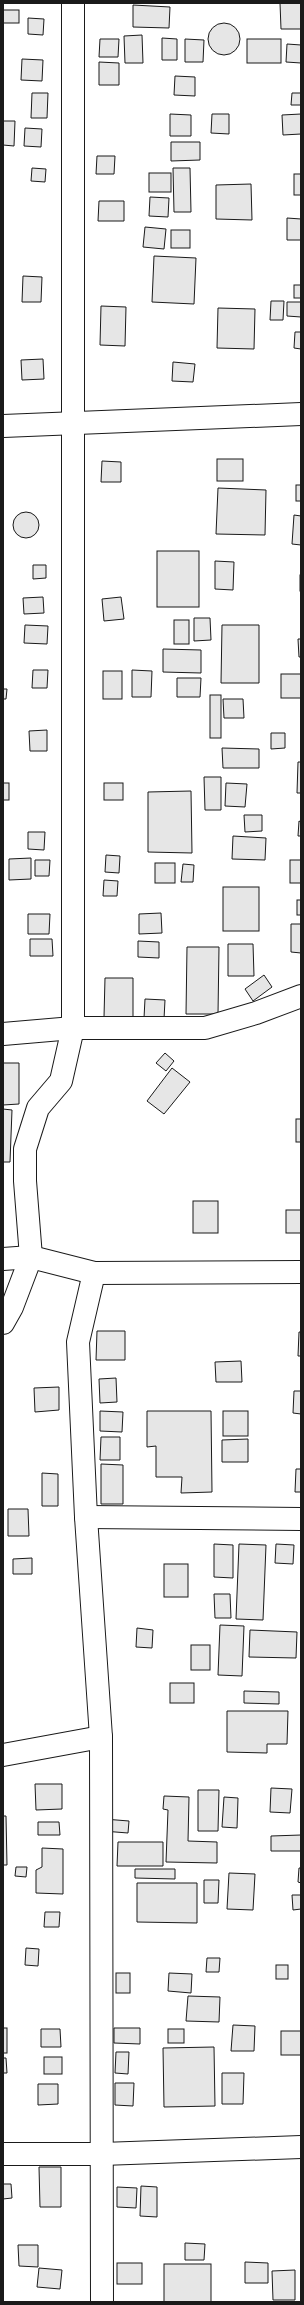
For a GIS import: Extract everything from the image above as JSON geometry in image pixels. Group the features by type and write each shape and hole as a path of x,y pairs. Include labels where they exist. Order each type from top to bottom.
{"street":[{"path":"3,1323 12,1307 31,1257 25,1181 25,1150 38,1108 61,1081 72,1028 73,3"},
{"path":"3,426 301,414"},
{"path":"3,1034 72,1028 205,1028 256,1013 301,996"},
{"path":"3,1259 31,1257 94,1273 301,1272"},
{"path":"94,1273 78,1342 86,1517 101,1737 102,2302"},
{"path":"86,1517 301,1519"},
{"path":"3,1755 101,1737"},
{"path":"3,2154 102,2154 301,2147"}],"building":[{"path":"280,3 301,3 301,29 281,29"},
{"path":"133,5 170,7 169,28 133,27"},
{"path":"3,10 19,10 19,23 3,23"},
{"path":"28,18 44,19 43,35 28,34"},
{"path":"221,23 227,23 237,30 240,39 239,45 233,52 227,55 221,55 211,48 208,42 208,36 215,26"},
{"path":"142,35 143,63 125,63 124,36"},
{"path":"162,38 177,39 177,60 162,60"},
{"path":"100,39 119,39 118,57 99,57"},
{"path":"185,39 204,40 203,62 185,62"},
{"path":"247,39 281,39 281,63 247,63"},
{"path":"287,44 301,45 301,63 286,62"},
{"path":"22,59 43,60 42,81 21,80"},
{"path":"99,62 119,63 119,85 99,85"},
{"path":"175,76 195,77 195,96 174,95"},
{"path":"32,93 48,93 47,118 31,118"},
{"path":"292,93 301,93 301,105 291,105"},
{"path":"170,114 191,115 191,136 170,136"},
{"path":"212,114 229,114 229,134 211,133"},
{"path":"301,114 301,134 283,135 282,115"},
{"path":"3,121 15,121 14,146 3,145"},
{"path":"25,128 42,129 41,147 24,146"},
{"path":"171,142 200,142 200,160 171,161"},
{"path":"97,156 115,156 114,174 96,174"},
{"path":"32,168 46,169 45,182 31,181"},
{"path":"173,168 190,168 191,212 174,212"},
{"path":"149,173 171,173 171,192 149,192"},
{"path":"294,174 301,174 301,195 294,195"},
{"path":"251,184 252,220 216,219 216,185"},
{"path":"150,197 169,198 168,217 149,216"},
{"path":"99,201 124,201 124,221 98,221"},
{"path":"287,218 301,219 301,240 287,240"},
{"path":"145,227 166,229 164,249 143,247"},
{"path":"171,230 190,230 190,248 171,248"},
{"path":"154,256 196,258 194,304 152,302"},
{"path":"23,276 42,277 41,302 22,302"},
{"path":"294,285 301,285 301,298 294,298"},
{"path":"271,301 284,301 283,320 270,320"},
{"path":"287,302 301,302 301,317 287,316"},
{"path":"101,306 126,307 125,346 100,345"},
{"path":"218,308 255,309 254,349 217,348"},
{"path":"295,332 301,332 301,349 294,348"},
{"path":"43,359 44,379 22,380 21,360"},
{"path":"173,362 195,364 193,382 172,381"},
{"path":"217,459 243,459 243,481 217,481"},
{"path":"102,461 121,462 121,482 101,482"},
{"path":"296,485 301,485 301,501 296,501"},
{"path":"218,488 266,490 265,535 216,534"},
{"path":"26,512 35,516 39,525 35,534 26,538 17,534 13,525 17,516"},
{"path":"294,515 301,516 301,545 292,544"},
{"path":"157,551 199,551 199,607 157,607"},
{"path":"215,561 234,562 233,590 215,589"},
{"path":"33,565 46,565 46,578 33,579"},
{"path":"301,575 301,591 300,591"},
{"path":"43,597 44,613 24,614 23,598"},
{"path":"121,597 124,619 104,621 102,599"},
{"path":"194,618 210,618 211,640 194,641"},
{"path":"174,620 189,620 189,644 174,644"},
{"path":"25,625 48,626 47,644 24,643"},
{"path":"222,625 259,625 259,683 221,683"},
{"path":"298,639 301,639 301,657 299,657"},
{"path":"163,649 201,650 201,673 163,672"},
{"path":"33,670 48,670 47,688 32,688"},
{"path":"132,670 152,671 151,697 132,697"},
{"path":"103,671 122,671 122,699 103,699"},
{"path":"281,674 301,674 301,698 281,698"},
{"path":"177,678 201,678 200,697 177,697"},
{"path":"3,689 7,689 6,699 3,699"},
{"path":"210,695 221,695 221,738 210,738"},
{"path":"223,699 243,699 244,718 224,718"},
{"path":"47,730 47,751 30,751 29,731"},
{"path":"271,733 285,733 285,748 271,749"},
{"path":"222,748 259,749 259,768 223,768"},
{"path":"298,762 301,762 301,793 297,793"},
{"path":"204,777 221,777 221,810 205,810"},
{"path":"3,783 9,783 9,800 3,800"},
{"path":"104,783 123,783 123,800 104,800"},
{"path":"226,783 247,784 245,807 225,806"},
{"path":"191,791 192,853 148,852 148,792"},
{"path":"244,815 262,815 262,831 245,832"},
{"path":"299,821 301,822 301,836 298,836"},
{"path":"28,832 45,832 44,850 28,849"},
{"path":"233,836 266,838 265,860 232,859"},
{"path":"106,855 120,856 119,873 105,872"},
{"path":"31,858 31,879 9,880 9,859"},
{"path":"35,860 50,860 49,876 35,876"},
{"path":"290,860 301,860 301,883 290,883"},
{"path":"155,863 175,863 175,883 155,883"},
{"path":"183,864 194,865 193,882 181,882"},
{"path":"104,880 118,881 117,896 103,896"},
{"path":"223,887 259,887 259,931 223,931"},
{"path":"297,900 301,900 301,915 297,915"},
{"path":"161,913 162,933 139,934 139,914"},
{"path":"28,914 50,914 49,934 28,934"},
{"path":"291,924 301,924 301,953 291,952"},
{"path":"30,939 52,939 53,956 30,956"},
{"path":"138,941 159,942 159,958 138,957"},
{"path":"228,944 253,944 254,976 228,976"},
{"path":"187,947 219,947 218,1014 186,1014"},
{"path":"264,975 272,987 253,1001 245,989"},
{"path":"105,978 133,978 133,1017 104,1017"},
{"path":"145,999 165,1000 164,1019 144,1018"},
{"path":"165,1053 174,1061 166,1071 156,1063"},
{"path":"3,1063 19,1063 19,1104 3,1105"},
{"path":"172,1068 190,1082 164,1114 147,1101"},
{"path":"3,1109 12,1110 10,1162 3,1162"},
{"path":"296,1119 301,1119 301,1142 296,1142"},
{"path":"193,1201 218,1201 218,1233 193,1233"},
{"path":"286,1210 301,1210 301,1233 286,1233"},
{"path":"97,1331 125,1331 125,1360 96,1360"},
{"path":"299,1332 301,1332 301,1356 298,1356"},
{"path":"241,1361 242,1382 216,1382 215,1362"},
{"path":"116,1378 117,1402 100,1403 99,1379"},
{"path":"59,1387 59,1410 35,1412 34,1388"},
{"path":"294,1391 301,1391 301,1414 293,1413"},
{"path":"100,1411 123,1412 122,1432 100,1431"},
{"path":"147,1411 211,1411 212,1492 181,1493 182,1477 156,1477 156,1446 147,1447"},
{"path":"223,1411 248,1411 248,1436 223,1436"},
{"path":"101,1437 120,1437 120,1460 100,1460"},
{"path":"248,1439 248,1462 222,1462 222,1440"},
{"path":"101,1464 123,1465 123,1504 101,1504"},
{"path":"296,1469 301,1469 301,1492 295,1492"},
{"path":"42,1473 58,1474 58,1506 42,1506"},
{"path":"8,1509 28,1509 29,1536 8,1536"},
{"path":"214,1544 233,1545 233,1578 214,1577"},
{"path":"239,1544 266,1545 263,1620 236,1619"},
{"path":"276,1544 294,1545 293,1564 275,1563"},
{"path":"32,1558 32,1574 13,1574 13,1559"},
{"path":"164,1564 188,1564 188,1597 164,1597"},
{"path":"214,1594 230,1594 231,1618 215,1618"},
{"path":"220,1625 244,1626 242,1676 218,1675"},
{"path":"137,1628 153,1630 152,1648 136,1647"},
{"path":"250,1630 297,1632 296,1658 249,1657"},
{"path":"191,1645 210,1645 210,1670 191,1670"},
{"path":"170,1683 194,1683 194,1703 170,1703"},
{"path":"244,1691 279,1692 279,1704 244,1703"},
{"path":"227,1711 288,1711 287,1744 267,1744 267,1753 227,1752"},
{"path":"35,1784 62,1784 62,1809 36,1810"},
{"path":"271,1788 292,1789 290,1813 270,1812"},
{"path":"198,1790 219,1790 218,1831 198,1831"},
{"path":"164,1796 189,1797 188,1841 217,1842 217,1863 166,1862 168,1810 163,1809"},
{"path":"224,1797 238,1798 237,1828 222,1827"},
{"path":"3,1816 6,1816 7,1865 3,1865"},
{"path":"104,1819 129,1821 128,1833 103,1831"},
{"path":"38,1822 59,1822 60,1835 38,1835"},
{"path":"301,1835 301,1851 271,1851 271,1836"},
{"path":"118,1842 163,1842 163,1866 117,1866"},
{"path":"42,1848 63,1849 63,1894 36,1893 36,1870 42,1867"},
{"path":"16,1867 27,1867 26,1877 15,1876"},
{"path":"299,1868 301,1868 301,1883 298,1882"},
{"path":"135,1869 175,1869 175,1879 135,1878"},
{"path":"229,1873 255,1874 253,1910 227,1909"},
{"path":"204,1880 219,1880 218,1903 204,1903"},
{"path":"137,1883 197,1883 197,1923 137,1922"},
{"path":"292,1895 301,1895 301,1909 293,1910"},
{"path":"45,1912 60,1912 59,1927 44,1927"},
{"path":"26,1948 39,1949 38,1966 25,1965"},
{"path":"207,1958 220,1958 219,1972 206,1972"},
{"path":"276,1965 288,1965 288,1979 276,1979"},
{"path":"116,1973 130,1973 130,1993 116,1993"},
{"path":"169,1973 192,1974 191,1993 168,1991"},
{"path":"188,1996 220,1997 219,2022 186,2021"},
{"path":"233,2025 255,2026 254,2051 231,2051"},
{"path":"3,2028 7,2028 7,2053 3,2053"},
{"path":"114,2028 140,2028 140,2044 114,2043"},
{"path":"41,2029 60,2029 61,2047 41,2047"},
{"path":"168,2029 184,2029 184,2043 168,2043"},
{"path":"281,2031 301,2031 301,2055 281,2055"},
{"path":"214,2047 215,2106 164,2107 163,2048"},
{"path":"116,2052 129,2052 128,2074 115,2073"},
{"path":"44,2057 62,2057 62,2074 44,2074"},
{"path":"3,2058 6,2058 7,2073 3,2073"},
{"path":"222,2073 244,2073 243,2104 222,2104"},
{"path":"115,2083 134,2083 133,2106 115,2105"},
{"path":"38,2084 58,2084 58,2104 38,2105"},
{"path":"39,2167 61,2167 61,2207 40,2207"},
{"path":"3,2184 11,2184 12,2198 3,2199"},
{"path":"141,2186 157,2187 157,2217 140,2216"},
{"path":"117,2187 137,2188 136,2208 117,2207"},
{"path":"185,2243 205,2244 204,2260 185,2260"},
{"path":"18,2245 38,2245 38,2267 19,2266"},
{"path":"245,2262 268,2263 268,2283 245,2283"},
{"path":"117,2263 142,2263 142,2284 117,2284"},
{"path":"164,2264 211,2264 211,2302 164,2302"},
{"path":"39,2268 62,2270 60,2289 37,2287"},
{"path":"295,2270 295,2300 273,2300 272,2271"}]}
